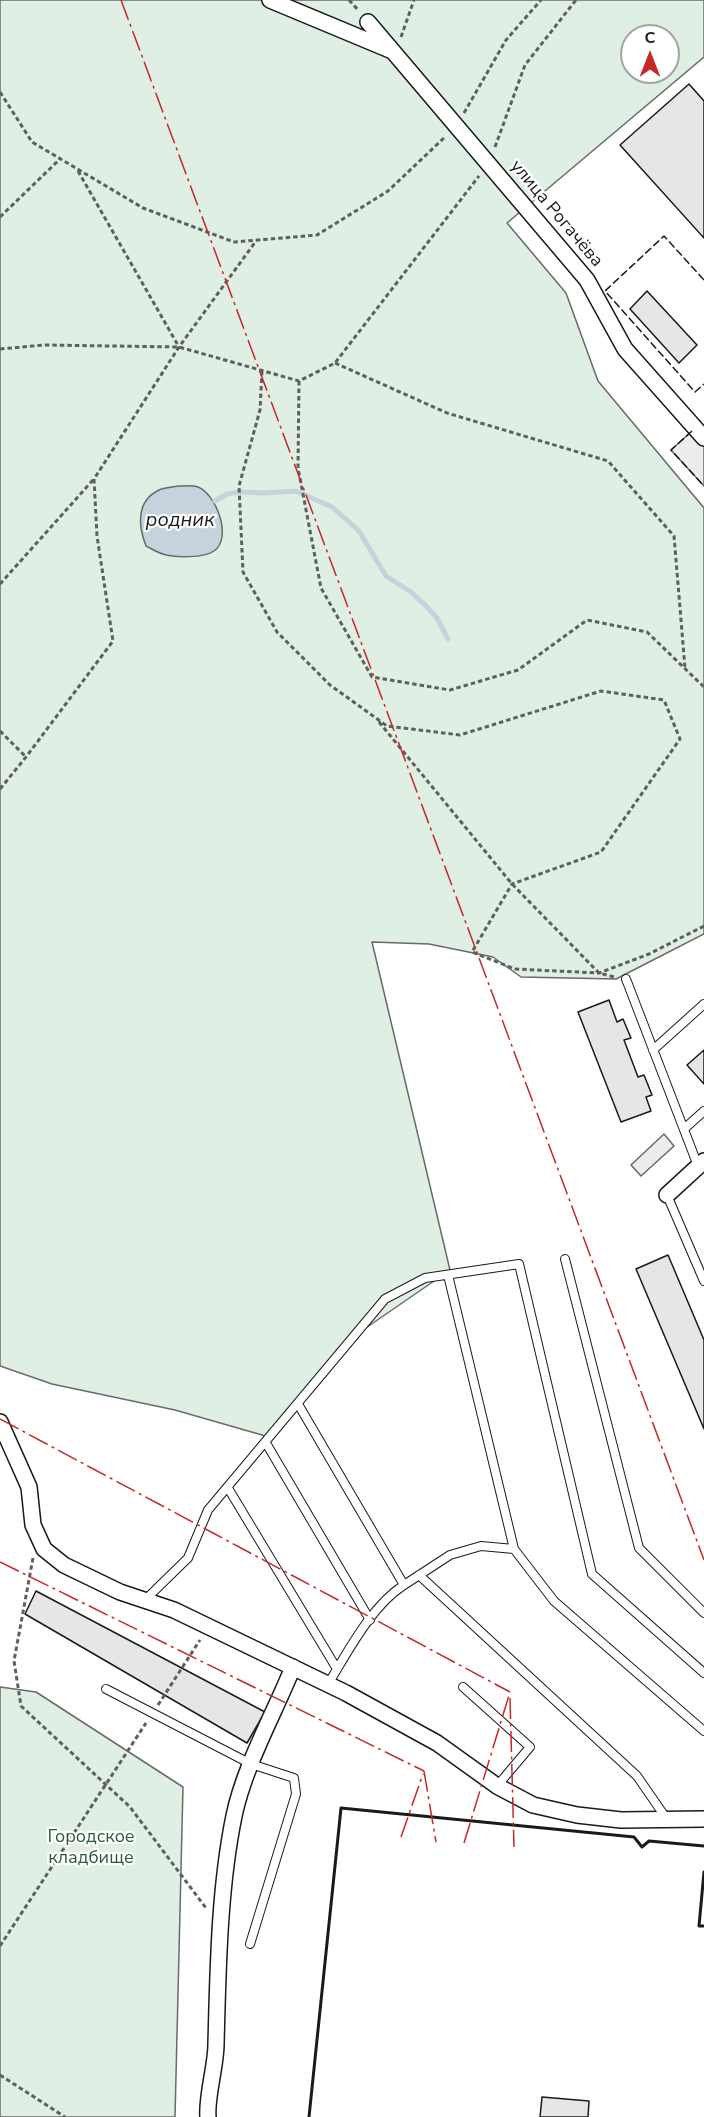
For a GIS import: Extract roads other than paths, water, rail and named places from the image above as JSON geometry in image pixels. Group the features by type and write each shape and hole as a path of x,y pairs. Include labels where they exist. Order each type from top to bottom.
{"street":[{"path":"270,0 395,53"},
{"name":"улица Рогачёва","path":"368,22 587,280 625,349 702,432"},
{"path":"668,1195 701,1163"},
{"path":"0,1422 28,1487 33,1525 44,1550 64,1565 120,1592 174,1610 210,1626 328,1684 437,1743 497,1786 533,1805 577,1815 621,1820 704,1819"},
{"path":"208,2117 216,2060 218,1970 234,1814 251,1764 293,1667"}],"lane":[{"path":"626,979 684,1129 701,1163"},
{"path":"653,1050 704,1004"},
{"path":"684,1129 704,1111"},
{"path":"668,1195 704,1281"},
{"path":"565,1259 639,1548 704,1613"},
{"path":"145,1600 188,1558 208,1510 385,1299 425,1278 519,1264 592,1574 704,1673"},
{"path":"448,1275 514,1549 554,1600 704,1731"},
{"path":"298,1404 404,1585"},
{"path":"266,1443 370,1620"},
{"path":"228,1488 338,1669"},
{"path":"328,1684 370,1620 392,1593 450,1555 481,1546 514,1549"},
{"path":"419,1575 637,1776 666,1818"},
{"path":"463,1687 530,1747 497,1786"},
{"path":"106,1689 251,1764 294,1778 296,1794 250,1944"}],"water":[{"name":"родник","path":"179,486 198,487 205,491 216,507 220,517 222,536 220,545 214,551 197,556 175,556 146,546 141,530 141,515 146,501 159,490"}],"waterway":[{"path":"215,501 227,494 239,492 296,491 332,507 359,531 386,576 411,592 437,618 448,639"}],"park label":[{"name":"Городское кладбище","path":"91,1848"}]}
